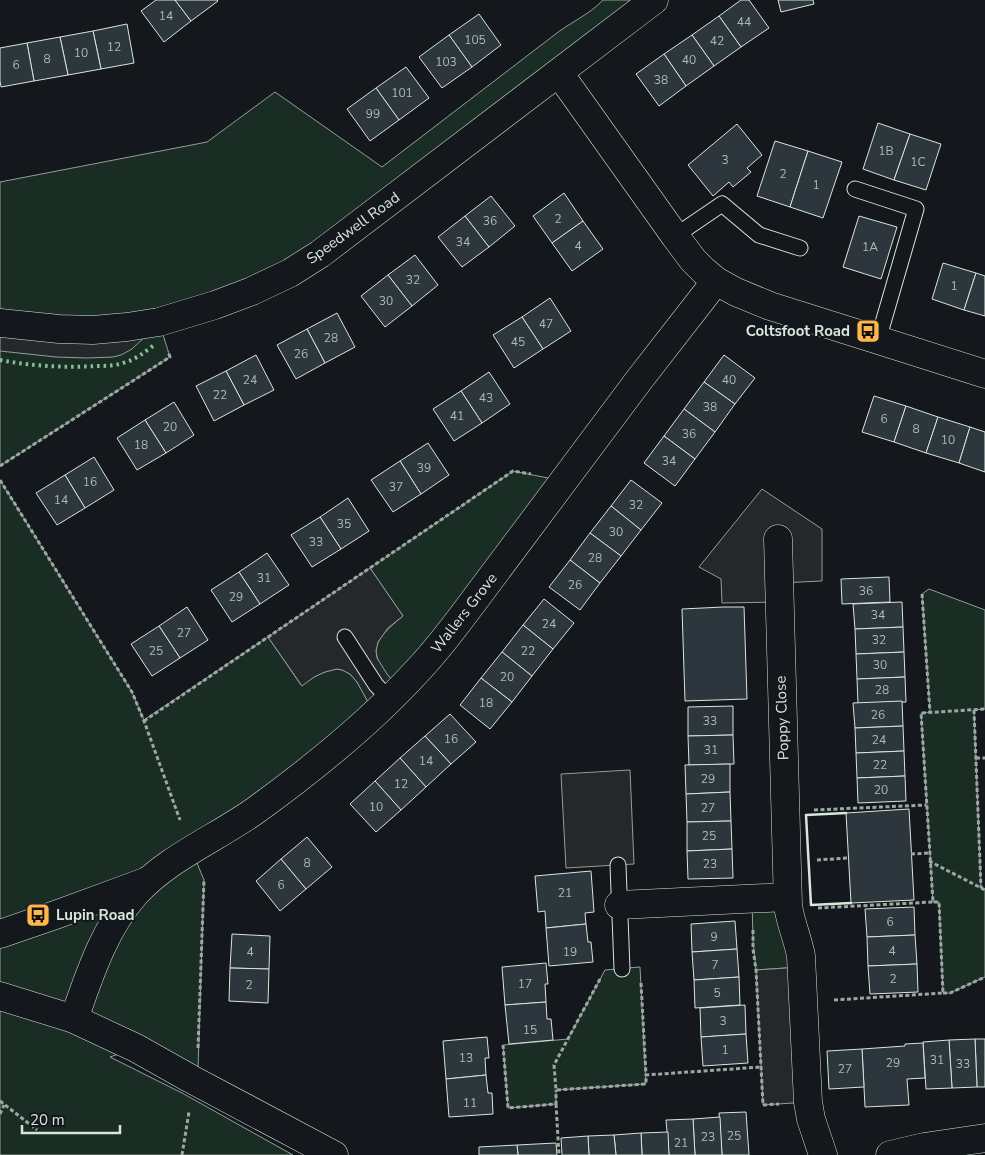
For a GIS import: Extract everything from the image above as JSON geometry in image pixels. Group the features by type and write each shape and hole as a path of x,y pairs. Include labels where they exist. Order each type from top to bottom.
{"street":[{"name":"Speedwell Road","path":"0,323 59,329 93,330 159,322 215,305 252,291 290,273 320,254 654,0"},
{"path":"559,73 674,236 693,260 716,281 736,292 770,306 985,374"},
{"name":"Wallers Grove","path":"74,1019 99,954 123,910 135,894 164,869 249,815 309,771 348,738 419,669 441,644 639,380 716,281"},
{"name":"Poppy Close","path":"778,539 787,901 790,918 798,941 800,956 808,1102 823,1155"},
{"name":"Wallers Grove","path":"0,934 148,881"},
{"path":"619,904 752,899 787,901"},
{"path":"0,996 74,1019 136,1048 334,1155"},
{"path":"890,1155 985,1138"}],"lane":[{"path":"855,189 916,209 878,340"},
{"path":"674,236 722,204 759,235 800,248"},
{"path":"345,637 376,685 389,699"},
{"path":"618,865 622,969"}],"path":[{"path":"0,466 170,357 159,322"},
{"path":"144,721 513,471 564,481"},
{"path":"0,480 132,692 204,880 198,1049"},
{"path":"922,594 930,713"},
{"path":"933,902 921,713 985,709"},
{"path":"974,710 983,889"},
{"path":"976,758 985,758"},
{"path":"813,810 926,805"},
{"path":"911,854 929,853"},
{"path":"809,860 848,858"},
{"path":"929,861 983,889"},
{"path":"752,899 763,1105 808,1102"},
{"path":"787,901 808,909 939,902 943,993"},
{"path":"556,1090 646,1084 641,977"},
{"path":"830,1000 950,993 985,977"},
{"path":"559,1155 554,1065 600,978"},
{"path":"503,1044 508,1108 556,1104"},
{"path":"646,1075 762,1067"},
{"path":"0,1101 37,1130"},
{"path":"0,1114 4,1104"},
{"path":"182,1155 190,1108"}],"green space":[{"path":"603,0 654,0 320,254 159,322 170,357 0,466 0,182 207,142 275,92 382,167 559,31 592,10"},
{"path":"513,471 563,481 399,689 382,667 376,651 383,635 403,616 370,568"},
{"path":"0,480 132,692 144,720 268,637 301,685 329,671 339,669 347,672 360,687 374,713 192,851 204,880 198,1069 136,1048 110,1057 182,1093 293,1155 0,1155"},
{"path":"929,589 985,610 985,709 974,710 981,888 985,890 985,977 950,993 943,993 939,902 933,902 921,713 930,712 922,594"},
{"path":"787,897 801,967 756,970 752,899"},
{"path":"640,967 646,1084 556,1090 556,1104 508,1108 503,1045 568,1039 605,970"}],"shaded area":[{"path":"0,323 150,332 132,349 121,355 87,358 56,357 0,351"},
{"path":"762,489 822,529 822,581 779,583 779,602 722,603 721,579 699,567"},
{"path":"370,568 403,616 388,628 378,642 376,651 377,658 399,689 374,713 357,682 350,674 342,670 337,669 325,672 302,686 268,637"},
{"path":"630,770 634,864 566,868 561,774"},
{"path":"801,967 808,1102 763,1105 756,970"}],"building":[{"path":"156,0 175,0 191,21 164,42 141,11"},
{"path":"175,0 217,0 218,1 191,21"},
{"path":"741,0 749,0 769,28 741,47 719,16"},
{"path":"778,0 813,0 814,4 781,12"},
{"path":"479,14 501,45 472,67 449,35"},
{"path":"719,16 741,47 714,66 692,35"},
{"path":"127,24 134,63 101,69 93,31"},
{"path":"93,31 101,69 68,75 60,37"},
{"path":"449,35 472,67 442,88 419,57"},
{"path":"692,35 714,66 686,86 664,54"},
{"path":"60,37 68,75 34,81 27,43"},
{"path":"27,43 34,81 1,87 0,48"},
{"path":"664,54 686,86 659,106 636,74"},
{"path":"406,67 429,98 399,120 376,88"},
{"path":"376,88 399,120 370,141 347,109"},
{"path":"878,123 910,134 894,180 863,169"},
{"path":"737,124 762,155 747,168 751,172 733,187 729,182 713,196 688,165"},
{"path":"910,134 941,144 926,190 894,180"},
{"path":"775,141 808,151 790,207 757,196"},
{"path":"808,151 842,162 823,218 790,207"},
{"path":"564,193 583,221 552,243 533,216"},
{"path":"491,196 515,226 489,247 465,216"},
{"path":"465,216 489,247 462,267 438,237"},
{"path":"859,216 897,227 881,279 843,267"},
{"path":"583,221 603,249 572,271 552,243"},
{"path":"415,255 438,285 412,306 388,275"},
{"path":"943,263 976,273 964,310 932,299"},
{"path":"976,273 985,276 985,316 964,310"},
{"path":"388,275 412,306 385,327 361,296"},
{"path":"550,298 571,331 543,349 522,317"},
{"path":"337,313 355,347 325,363 307,329"},
{"path":"522,317 543,349 514,368 493,335"},
{"path":"307,329 325,363 296,379 277,345"},
{"path":"256,355 274,390 244,405 226,371"},
{"path":"724,355 755,378 735,404 704,382"},
{"path":"226,371 244,405 214,421 196,386"},
{"path":"489,372 510,404 482,423 461,391"},
{"path":"704,382 735,404 715,432 684,409"},
{"path":"461,391 482,423 454,441 433,409"},
{"path":"874,396 906,406 894,442 862,432"},
{"path":"174,402 194,435 166,453 145,420"},
{"path":"906,406 938,417 926,453 894,442"},
{"path":"684,409 715,432 695,459 664,436"},
{"path":"938,417 970,427 959,463 926,453"},
{"path":"145,420 166,453 137,470 117,438"},
{"path":"970,427 985,432 985,472 959,463"},
{"path":"664,436 695,459 675,486 644,463"},
{"path":"428,443 449,475 421,494 400,461"},
{"path":"94,457 114,490 85,508 65,475"},
{"path":"400,461 421,494 393,512 371,480"},
{"path":"65,475 85,508 57,525 36,493"},
{"path":"631,480 662,503 641,530 611,506"},
{"path":"348,498 369,531 341,549 320,517"},
{"path":"611,506 641,530 621,556 590,533"},
{"path":"320,517 341,549 312,567 291,535"},
{"path":"590,533 621,556 600,583 570,560"},
{"path":"267,553 289,585 260,604 239,572"},
{"path":"570,560 600,583 580,610 549,587"},
{"path":"239,572 260,604 232,622 211,590"},
{"path":"889,577 890,602 842,604 841,579"},
{"path":"544,599 574,623 553,649 523,625"},
{"path":"902,602 903,627 855,629 853,604"},
{"path":"187,607 208,640 180,658 159,626"},
{"path":"744,607 747,699 685,701 682,609"},
{"path":"523,625 553,649 532,676 502,652"},
{"path":"159,626 180,658 152,676 131,644"},
{"path":"903,627 904,652 856,654 855,629"},
{"path":"502,652 532,676 512,702 481,678"},
{"path":"904,652 905,677 857,679 856,654"},
{"path":"905,677 906,702 858,704 857,679"},
{"path":"481,678 512,702 490,729 460,705"},
{"path":"902,701 903,726 855,728 853,703"},
{"path":"733,706 733,735 688,736 688,707"},
{"path":"450,714 476,742 451,764 425,736"},
{"path":"903,726 904,751 856,753 855,728"},
{"path":"733,735 734,764 689,765 688,736"},
{"path":"425,736 451,764 426,787 400,758"},
{"path":"904,751 905,776 857,778 856,753"},
{"path":"400,758 426,787 401,810 375,781"},
{"path":"730,764 730,792 686,794 685,765"},
{"path":"905,776 906,801 858,803 857,778"},
{"path":"375,781 401,810 376,832 350,804"},
{"path":"730,792 731,821 687,822 686,794"},
{"path":"909,809 914,900 851,903 846,813"},
{"path":"731,821 732,849 687,851 687,822"},
{"path":"307,837 332,867 306,889 281,859"},
{"path":"732,849 733,878 688,879 687,851"},
{"path":"281,859 306,889 280,911 256,881"},
{"path":"591,871 594,912 585,913 586,924 546,928 545,911 538,912 535,876"},
{"path":"914,907 915,935 867,937 865,909"},
{"path":"735,921 737,949 692,952 691,924"},
{"path":"586,924 588,942 591,942 593,962 549,966 546,928"},
{"path":"232,934 270,936 269,969 230,968"},
{"path":"915,935 917,964 868,966 867,937"},
{"path":"737,949 739,977 694,980 692,952"},
{"path":"546,963 548,984 545,984 546,1002 505,1005 502,967"},
{"path":"917,964 918,992 870,994 868,966"},
{"path":"230,968 269,969 268,1003 229,1001"},
{"path":"739,977 740,1005 695,1008 694,980"},
{"path":"546,1002 547,1019 551,1019 553,1040 509,1044 505,1005"},
{"path":"745,1005 746,1034 701,1037 700,1008"},
{"path":"746,1034 748,1063 703,1066 701,1037"},
{"path":"487,1037 489,1058 485,1058 486,1075 446,1079 443,1041"},
{"path":"975,1039 985,1039 985,1087 977,1087"},
{"path":"975,1039 977,1087 952,1088 949,1040"},
{"path":"949,1040 952,1088 926,1089 923,1042"},
{"path":"923,1043 925,1078 907,1079 909,1105 865,1107 862,1049"},
{"path":"862,1049 864,1087 829,1089 827,1051"},
{"path":"486,1075 488,1093 492,1093 493,1114 449,1117 446,1079"},
{"path":"746,1112 749,1155 722,1155 719,1113"},
{"path":"720,1117 722,1155 695,1155 693,1119"},
{"path":"693,1119 695,1155 669,1155 666,1120"},
{"path":"668,1132 669,1155 642,1155 641,1133"},
{"path":"641,1133 642,1155 616,1155 614,1135"},
{"path":"614,1135 616,1155 589,1155 588,1136"},
{"path":"588,1136 589,1155 562,1155 561,1138"},
{"path":"556,1143 557,1155 518,1155 517,1145"},
{"path":"517,1145 518,1155 479,1155 479,1147"}],"hedge":[{"path":"0,360 48,366 110,366 131,360 153,346"}],"wall":[{"path":"846,813 806,815 811,905 851,903"}],"place":[{"name":"Coltsfoot Road","path":"868,331"},
{"name":"Lupin Road","path":"38,915"}]}
